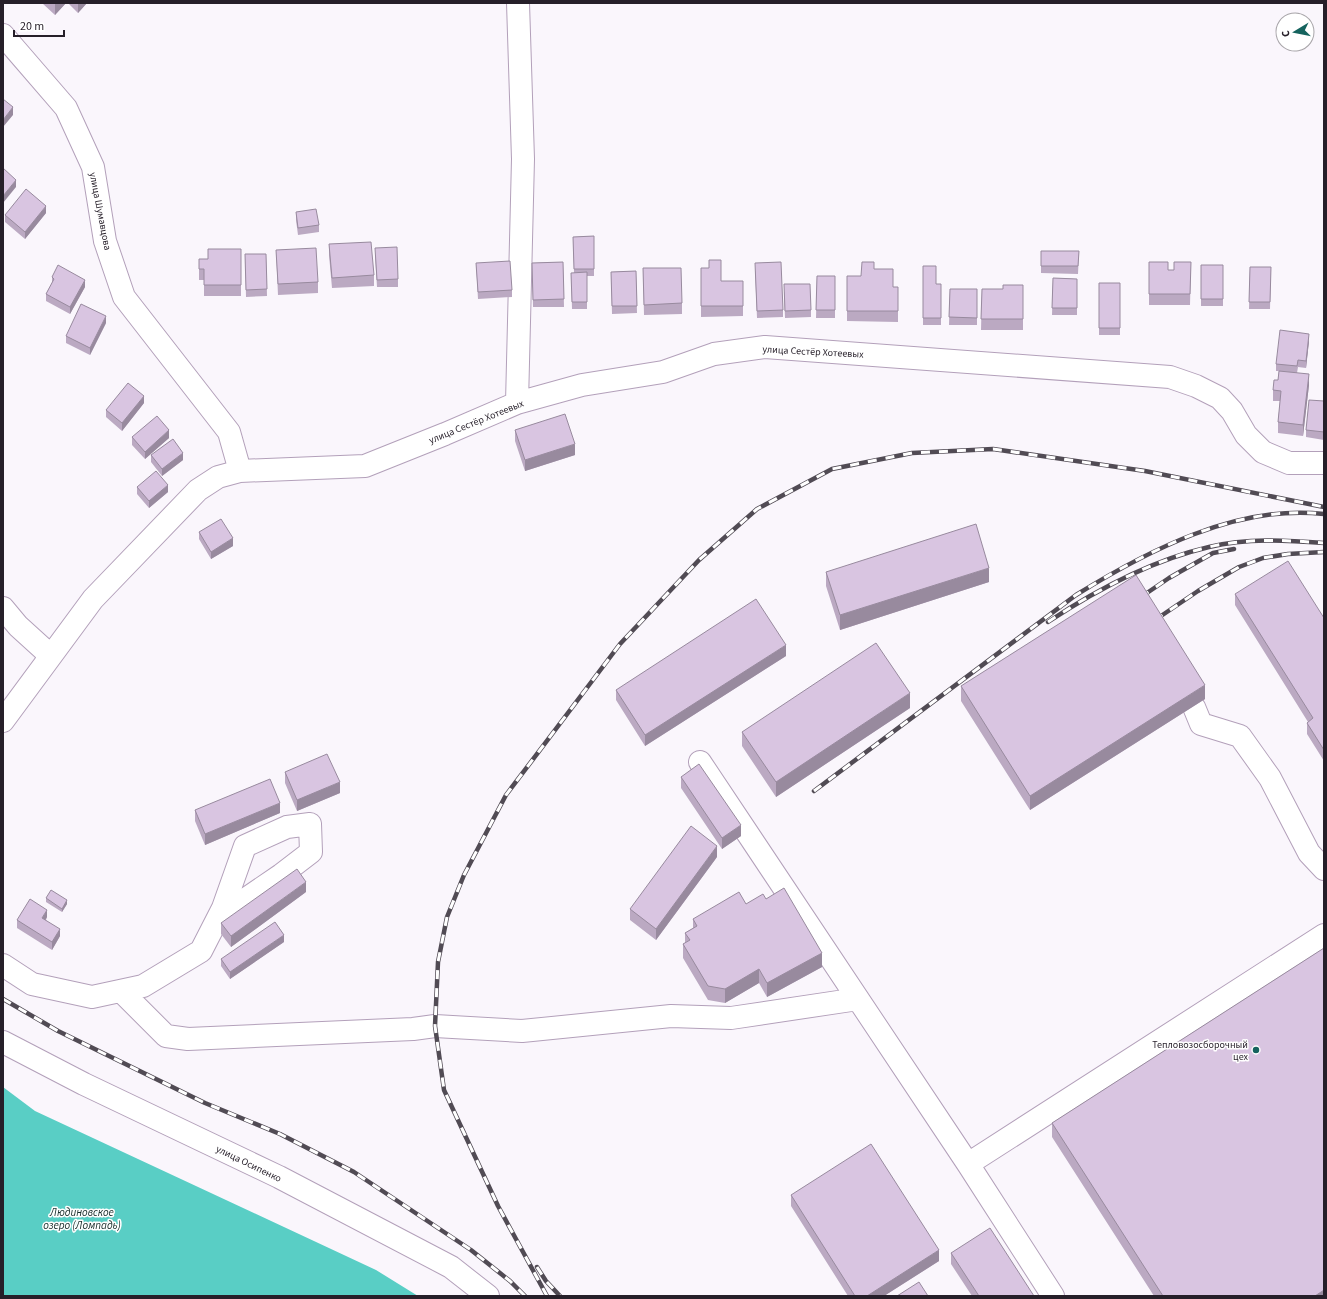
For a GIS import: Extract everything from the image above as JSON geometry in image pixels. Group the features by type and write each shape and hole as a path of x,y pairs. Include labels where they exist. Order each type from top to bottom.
{"street":[{"path":"517,403 523,159 518,3"},
{"name":"улица Шумавцова","path":"3,35 66,108 93,168 105,241 124,297 229,432 240,471"},
{"name":"улица Сестёр Хотеевых","path":"3,721 93,599 198,490 218,477 240,471 365,466 517,403 582,385 663,372 714,354 765,347 1170,377 1196,386 1220,398 1232,411 1246,435 1263,452 1289,462 1324,463"},
{"path":"3,608 18,626 51,656"},
{"path":"1194,707 1201,724 1240,736 1270,778 1309,853 1324,869"},
{"path":"700,762 968,1164 1053,1296"},
{"path":"3,965 32,984 92,997 143,986 201,951 218,918 224,908 245,846 287,827 310,824 311,852 281,875 218,918"},
{"path":"968,1164 1324,935"},
{"path":"121,991 166,1036 188,1039 413,1029 434,1026 522,1031 671,1016 731,1018 858,999"},
{"name":"улица Осипенко","path":"3,1042 84,1084 280,1177 450,1267 488,1296"}],"water":[{"name":"Людиновское озеро (Ломпадь)","path":"3,1087 35,1111 376,1270 418,1296 3,1296"}],"building":[{"path":"3,99 13,107 3,120"},
{"path":"3,168 16,180 3,196"},
{"path":"26,189 46,206 25,232 5,215"},
{"path":"316,209 319,225 298,228 296,212"},
{"path":"594,236 594,269 574,269 573,237"},
{"path":"371,242 374,275 332,278 329,244"},
{"path":"397,247 398,279 377,280 375,248"},
{"path":"316,248 318,282 278,284 276,250"},
{"path":"208,249 241,249 241,285 204,285 204,269 199,269 199,259 208,259"},
{"path":"1041,251 1079,251 1078,266 1041,266"},
{"path":"245,254 266,254 267,289 246,290"},
{"path":"709,260 721,260 721,281 743,281 743,306 701,306 701,268 709,268"},
{"path":"510,261 512,290 478,292 476,263"},
{"path":"563,262 564,299 533,300 532,263"},
{"path":"781,262 783,310 757,311 755,263"},
{"path":"862,262 874,262 874,269 893,269 893,287 898,287 898,311 847,311 847,276 861,276"},
{"path":"1149,262 1168,262 1168,270 1174,270 1174,262 1191,262 1190,294 1149,294"},
{"path":"58,265 85,280 70,307 46,294 54,279 52,277"},
{"path":"1201,265 1223,265 1223,299 1201,299"},
{"path":"923,266 936,266 936,284 941,284 941,318 923,318"},
{"path":"1250,267 1271,267 1270,302 1249,302"},
{"path":"643,268 681,268 682,303 644,305"},
{"path":"636,271 637,306 612,306 611,272"},
{"path":"587,272 587,302 572,302 571,273"},
{"path":"817,276 835,276 835,310 816,310"},
{"path":"1053,278 1077,279 1077,308 1052,308"},
{"path":"1099,283 1120,283 1120,328 1099,328"},
{"path":"784,284 810,284 811,310 785,311"},
{"path":"1003,285 1023,285 1023,319 981,319 982,289 1003,289"},
{"path":"950,289 977,289 977,318 949,317"},
{"path":"81,304 106,316 90,348 66,336"},
{"path":"1280,330 1309,334 1306,361 1298,360 1297,366 1276,364"},
{"path":"1279,371 1309,374 1303,425 1278,422 1281,391 1273,390 1274,380 1278,380"},
{"path":"128,383 144,396 122,423 106,410"},
{"path":"1309,400 1324,401 1324,432 1306,430"},
{"path":"565,414 575,444 525,460 515,430"},
{"path":"157,416 169,430 145,452 132,437"},
{"path":"173,439 183,453 162,469 151,455"},
{"path":"156,471 168,485 149,501 137,487"},
{"path":"221,519 233,538 211,552 199,532"},
{"path":"976,524 989,568 840,615 826,572"},
{"path":"1288,561 1324,618 1324,750 1307,723 1313,718 1235,594"},
{"path":"1136,575 1205,685 1030,796 961,686"},
{"path":"756,599 786,645 645,735 616,690"},
{"path":"876,643 910,693 776,782 742,732"},
{"path":"327,754 340,782 297,800 285,772"},
{"path":"699,764 741,825 722,838 681,777"},
{"path":"270,779 280,803 205,834 195,810"},
{"path":"691,826 717,846 656,929 630,909"},
{"path":"297,869 306,882 231,936 221,923"},
{"path":"784,888 822,953 767,983 759,969 725,989 708,986 683,944 690,940 685,933 697,926 693,919 739,892 746,904 763,894 766,899"},
{"path":"51,890 67,900 62,909 46,898"},
{"path":"30,899 47,910 42,918 60,929 52,942 17,920"},
{"path":"275,922 284,935 230,972 221,959"},
{"name":"Тепловозосборочный цех","path":"1324,948 1324,1290 1315,1296 1163,1296 1052,1123"},
{"path":"871,1144 939,1250 867,1296 855,1296 791,1195"},
{"path":"990,1228 1034,1296 979,1296 951,1253"},
{"path":"919,1282 928,1296 897,1296"}],"railway":[{"path":"547,1296 498,1206 444,1090 435,1026 438,962 447,917 464,875 506,795 620,644 699,560 757,509 832,469 912,453 993,449 1145,471 1324,507"},
{"path":"814,791 1076,595 1132,562 1194,534 1226,524 1259,516 1291,513 1324,514"},
{"path":"1048,622 1066,610 1126,577 1188,553 1209,547 1238,542 1281,541 1324,543"},
{"path":"1141,597 1169,578 1213,553 1234,549"},
{"path":"1155,620 1198,591 1239,567 1263,558 1288,554 1324,552"},
{"path":"3,999 58,1031 205,1103 280,1134 354,1172 471,1250 510,1281 525,1296"},
{"path":"537,1267 546,1281 560,1296"}],"place":[{"name":"Тепловозосборочный цех","path":"1256,1050"}]}
